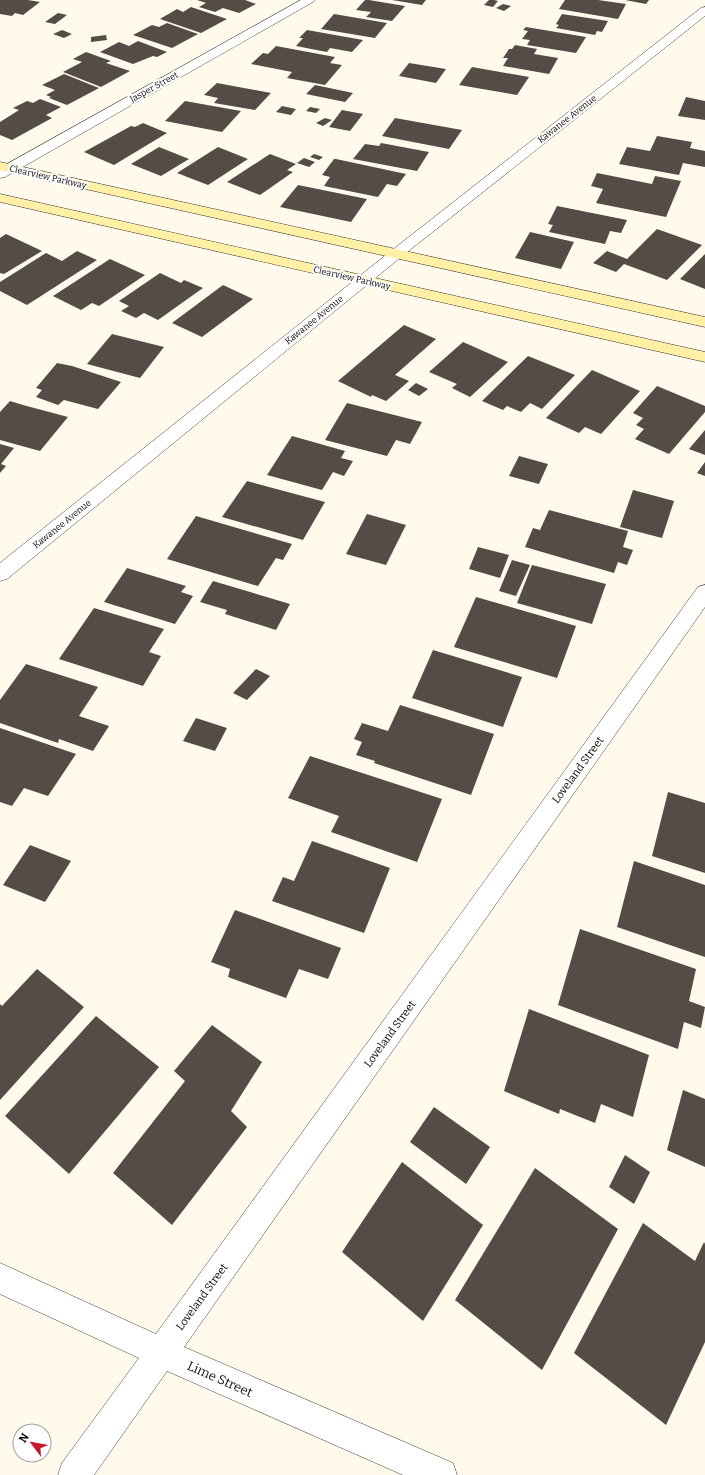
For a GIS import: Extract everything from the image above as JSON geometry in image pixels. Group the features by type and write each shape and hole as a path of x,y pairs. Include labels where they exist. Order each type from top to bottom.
{"main road":[{"name":"Clearview Parkway","path":"3,169 705,322"},
{"name":"Clearview Parkway","path":"0,198 705,357"}],"street":[{"name":"Jasper Street","path":"3,169 309,0"},
{"name":"Kawanee Avenue","path":"0,574 396,254 705,10"},
{"name":"Loveland Street","path":"74,1475 705,592"},
{"name":"Lime Street","path":"0,1278 162,1353 441,1475"}],"building":[{"path":"0,0 28,0 40,2 23,15 15,13 12,16 0,14"},
{"path":"197,0 245,0 256,4 239,13 223,8 215,12 199,7 206,3"},
{"path":"365,0 405,6 392,21 366,17 371,12 356,10"},
{"path":"392,0 426,0 422,5"},
{"path":"489,0 498,1 493,7 484,5"},
{"path":"565,0 598,0 626,4 618,19 559,9"},
{"path":"625,0 649,0 646,4"},
{"path":"503,4 511,6 504,11 496,8"},
{"path":"191,7 227,19 201,33 160,19 177,9 183,12"},
{"path":"58,13 67,15 55,24 45,22"},
{"path":"334,14 387,23 375,38 321,29"},
{"path":"562,14 608,21 602,32 597,31 595,35 556,28 559,25 556,24"},
{"path":"167,23 198,34 172,48 133,35 152,25 159,27"},
{"path":"526,27 586,37 576,53 527,45 530,40 522,39 528,31 523,30"},
{"path":"62,30 72,34 64,38 53,34"},
{"path":"307,30 363,40 352,52 330,48 327,52 296,46 303,38 299,38"},
{"path":"106,35 107,40 91,42 91,37"},
{"path":"138,41 167,52 157,57 153,56 133,64 100,52 119,42 129,46"},
{"path":"515,45 537,49 534,54 558,58 549,74 503,66 508,58 503,58 509,49 512,49"},
{"path":"276,46 335,57 330,63 342,65 325,85 287,78 292,72 251,64 263,53 268,54"},
{"path":"86,52 111,61 106,63 130,71 101,87 63,72 82,62 73,59"},
{"path":"409,63 446,69 436,83 399,76"},
{"path":"472,67 529,77 517,95 459,85"},
{"path":"64,74 99,88 67,105 49,98 51,97 46,95 55,90 42,85"},
{"path":"217,83 271,93 255,110 214,103 218,98 204,95"},
{"path":"315,85 353,93 345,102 306,94"},
{"path":"686,97 705,101 705,120 678,116"},
{"path":"40,99 61,107 46,115 52,118 12,140 0,135 0,122 19,110 13,108 27,101 33,103"},
{"path":"185,101 241,111 222,132 165,121"},
{"path":"282,106 296,109 291,115 276,112"},
{"path":"310,107 320,109 316,113 306,111"},
{"path":"342,110 363,114 350,131 329,127"},
{"path":"325,118 332,120 323,126 316,123"},
{"path":"395,118 462,130 449,149 382,136"},
{"path":"143,123 167,133 114,165 84,152 131,126 135,127"},
{"path":"657,136 692,142 690,148 705,151 705,167 683,163 679,175 619,164 627,147 650,151"},
{"path":"381,143 429,152 417,171 353,159 365,144 379,146"},
{"path":"159,147 189,159 161,176 131,164"},
{"path":"218,147 248,159 208,185 177,173"},
{"path":"270,154 296,164 287,170 293,172 260,195 227,182"},
{"path":"314,154 323,157 319,160 310,157"},
{"path":"304,158 315,162 309,167 297,163"},
{"path":"334,159 406,174 397,186 387,184 378,197 324,186 330,177 322,175"},
{"path":"597,173 652,184 655,176 681,181 666,217 596,203 603,189 591,186"},
{"path":"298,185 367,199 351,222 280,207"},
{"path":"557,206 627,220 621,233 610,231 605,244 549,232 553,225 548,224"},
{"path":"657,229 702,245 667,280 624,264 616,272 593,263 607,251 627,259"},
{"path":"530,232 574,242 561,269 515,258"},
{"path":"6,234 42,251 4,274 0,273 0,238"},
{"path":"77,251 97,260 27,305 0,291 0,282 46,253 62,261"},
{"path":"705,254 705,289 680,279"},
{"path":"110,259 145,275 99,306 92,303 81,310 53,296"},
{"path":"160,273 181,283 184,280 203,288 158,320 144,313 136,318 121,311 129,306 119,301"},
{"path":"223,285 253,299 202,337 172,323"},
{"path":"404,325 436,339 395,375 409,381 386,401 372,395 371,397 338,381"},
{"path":"112,334 164,347 140,378 87,364"},
{"path":"463,342 508,362 470,397 452,388 457,384 429,372"},
{"path":"528,356 575,375 542,409 530,403 521,412 507,406 503,410 482,401"},
{"path":"57,363 72,366 121,382 98,409 64,400 58,405 36,397 42,390 36,388"},
{"path":"592,370 640,391 601,434 585,427 579,433 546,418"},
{"path":"416,383 428,389 419,396 408,390"},
{"path":"657,386 705,406 705,412 669,454 635,439 644,429 636,425 643,418 633,413"},
{"path":"10,401 68,417 40,451 0,440 0,412"},
{"path":"347,403 422,422 410,444 396,440 387,456 325,440"},
{"path":"705,430 705,455 689,449"},
{"path":"292,436 345,451 341,458 353,461 344,476 333,472 322,490 267,475"},
{"path":"0,444 14,448 1,464 6,466 0,473"},
{"path":"519,456 548,464 539,484 509,476"},
{"path":"705,462 705,476 697,473"},
{"path":"247,481 325,502 303,540 222,517"},
{"path":"633,490 674,501 662,538 620,527"},
{"path":"549,510 628,531 623,547 633,550 627,565 618,562 614,573 525,547 533,528 540,530"},
{"path":"367,514 406,525 386,565 346,554"},
{"path":"196,516 292,544 283,560 276,558 258,586 167,559"},
{"path":"478,547 509,555 500,578 469,569"},
{"path":"512,560 530,565 516,596 499,591"},
{"path":"532,565 606,584 592,624 517,603"},
{"path":"127,568 186,586 181,592 193,596 175,624 104,602"},
{"path":"213,581 290,604 276,630 225,614 227,610 200,602"},
{"path":"476,597 576,626 557,678 454,647"},
{"path":"94,608 164,629 149,652 161,656 143,686 59,659"},
{"path":"433,650 522,677 503,727 412,698"},
{"path":"26,664 98,687 79,716 109,726 93,751 59,739 58,743 0,723 0,700"},
{"path":"256,669 270,676 247,700 233,693"},
{"path":"400,705 494,734 471,795 374,763 375,761 356,755 362,742 354,739 362,723 388,731"},
{"path":"196,718 227,728 215,751 183,741"},
{"path":"0,728 76,754 48,796 24,788 12,806 0,802"},
{"path":"310,756 442,799 417,862 331,832 339,816 288,798"},
{"path":"668,792 705,803 705,873 652,856"},
{"path":"312,841 390,868 364,933 272,901 283,877 294,881"},
{"path":"30,845 71,861 45,902 3,885"},
{"path":"634,861 705,885 705,957 617,927"},
{"path":"235,910 341,948 328,979 299,969 286,998 228,977 230,969 211,962"},
{"path":"580,929 696,969 689,1001 705,1007 701,1028 684,1022 678,1049 558,1005"},
{"path":"37,969 84,1007 0,1100 0,1004 2,1006"},
{"path":"529,1009 649,1055 633,1117 601,1104 595,1123 560,1109 559,1114 504,1091"},
{"path":"96,1016 159,1067 69,1174 5,1116"},
{"path":"212,1025 262,1062 231,1111 247,1127 172,1225 113,1173 185,1081 174,1071"},
{"path":"683,1090 705,1099 705,1167 667,1150"},
{"path":"434,1107 490,1147 466,1184 410,1142"},
{"path":"625,1155 650,1172 634,1204 609,1187"},
{"path":"402,1162 483,1225 423,1321 342,1252"},
{"path":"535,1168 618,1229 542,1370 455,1300"},
{"path":"643,1223 695,1261 704,1242 705,1244 705,1342 666,1425 574,1353"}]}
